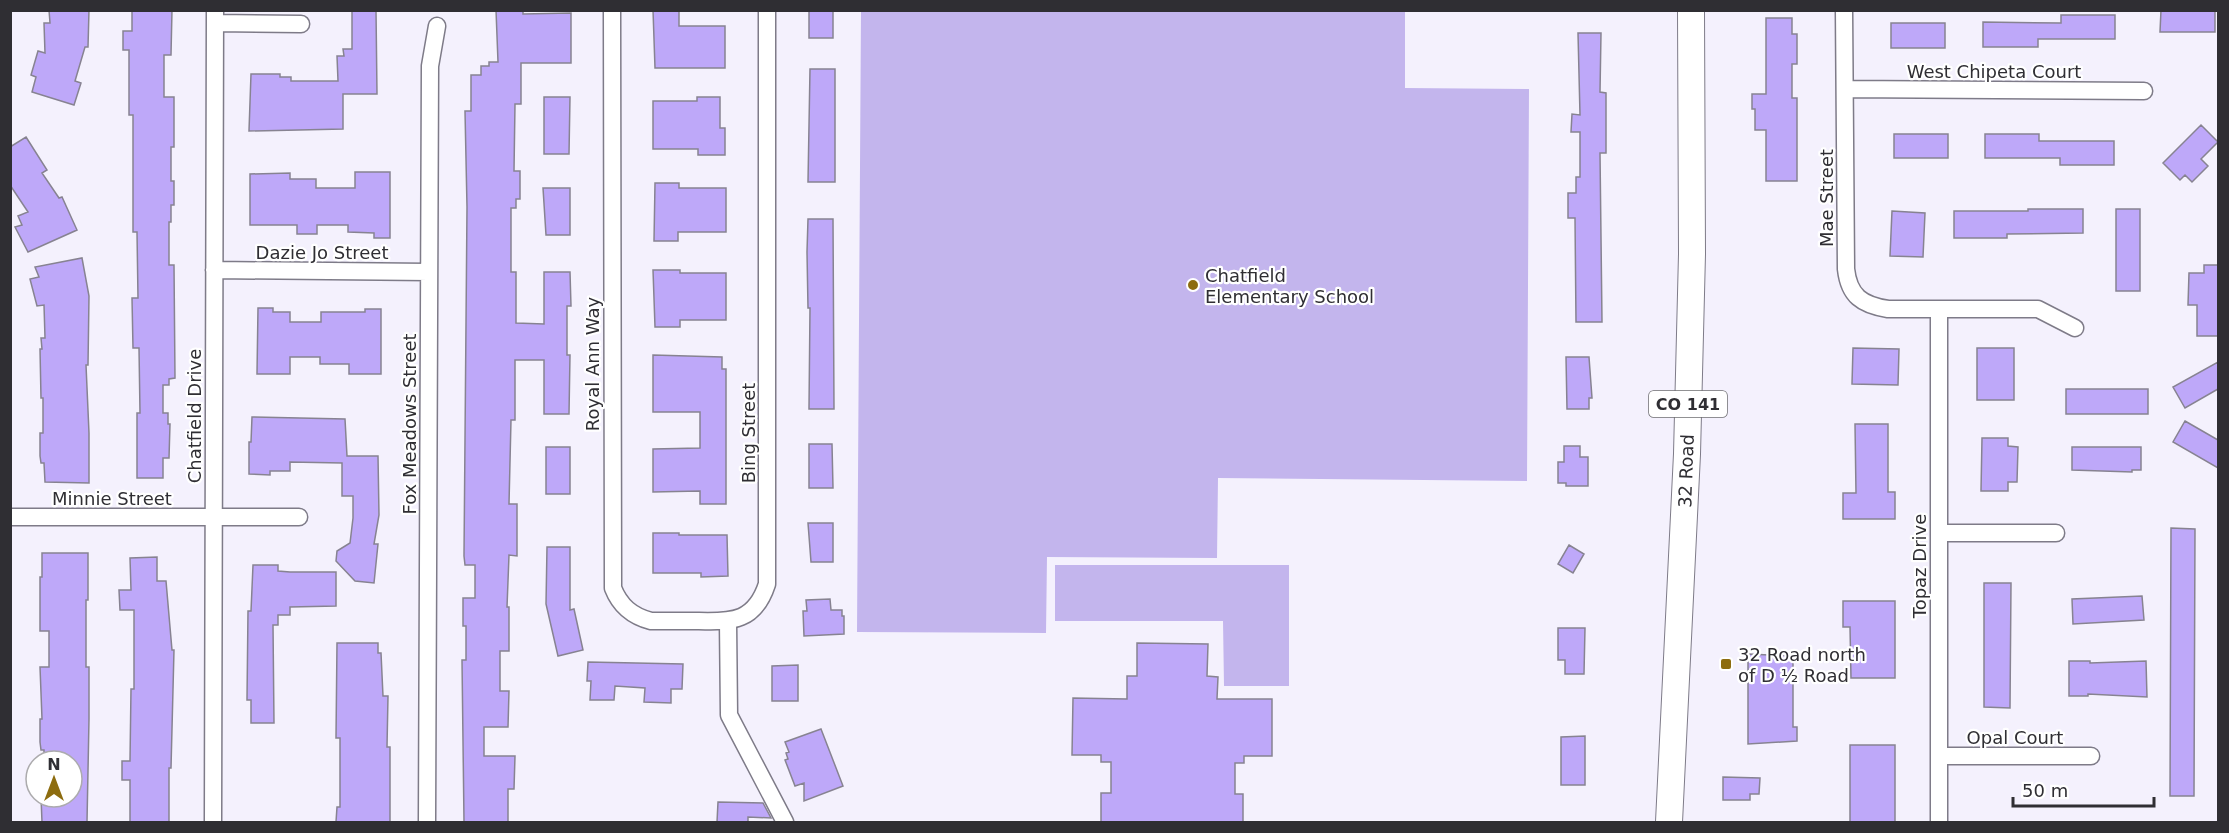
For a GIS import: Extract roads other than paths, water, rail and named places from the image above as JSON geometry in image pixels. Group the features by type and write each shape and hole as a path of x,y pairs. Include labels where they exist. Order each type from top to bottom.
{"main road":[{"name":"32 Road","path":"1669,810 1687,454 1692,254 1691,10"},
{"path":"1652,822 1669,810"}],"street":[{"name":"Royal Ann Way","path":"612,10 613,588 622,605 640,618 651,621 728,622"},
{"name":"Bing Street","path":"728,622 745,616 752,610 764,594 767,584 767,10"},
{"name":"Mae Street","path":"1844,10 1848,284 1857,297 1872,306 1888,309 2038,309 2075,328"},
{"path":"215,17 301,24"},
{"name":"Chatfield Drive","path":"213,822 215,17"},
{"name":"Fox Meadows Street","path":"428,822 430,66 437,26"},
{"name":"West Chipeta Court","path":"1845,89 2144,91"},
{"name":"Dazie Jo Street","path":"214,270 429,272"},
{"name":"Topaz Drive","path":"1939,309 1939,822"},
{"name":"Minnie Street","path":"10,517 299,517"},
{"path":"1939,534 2056,534"},
{"path":"728,622 729,715 784,822"},
{"name":"Opal Court","path":"1939,756 2091,756"}],"place":[{"name":"Chatfield Elementary School","path":"1193,285"},
{"name":"32 Road north of D ½ Road","path":"1726,664"}]}
